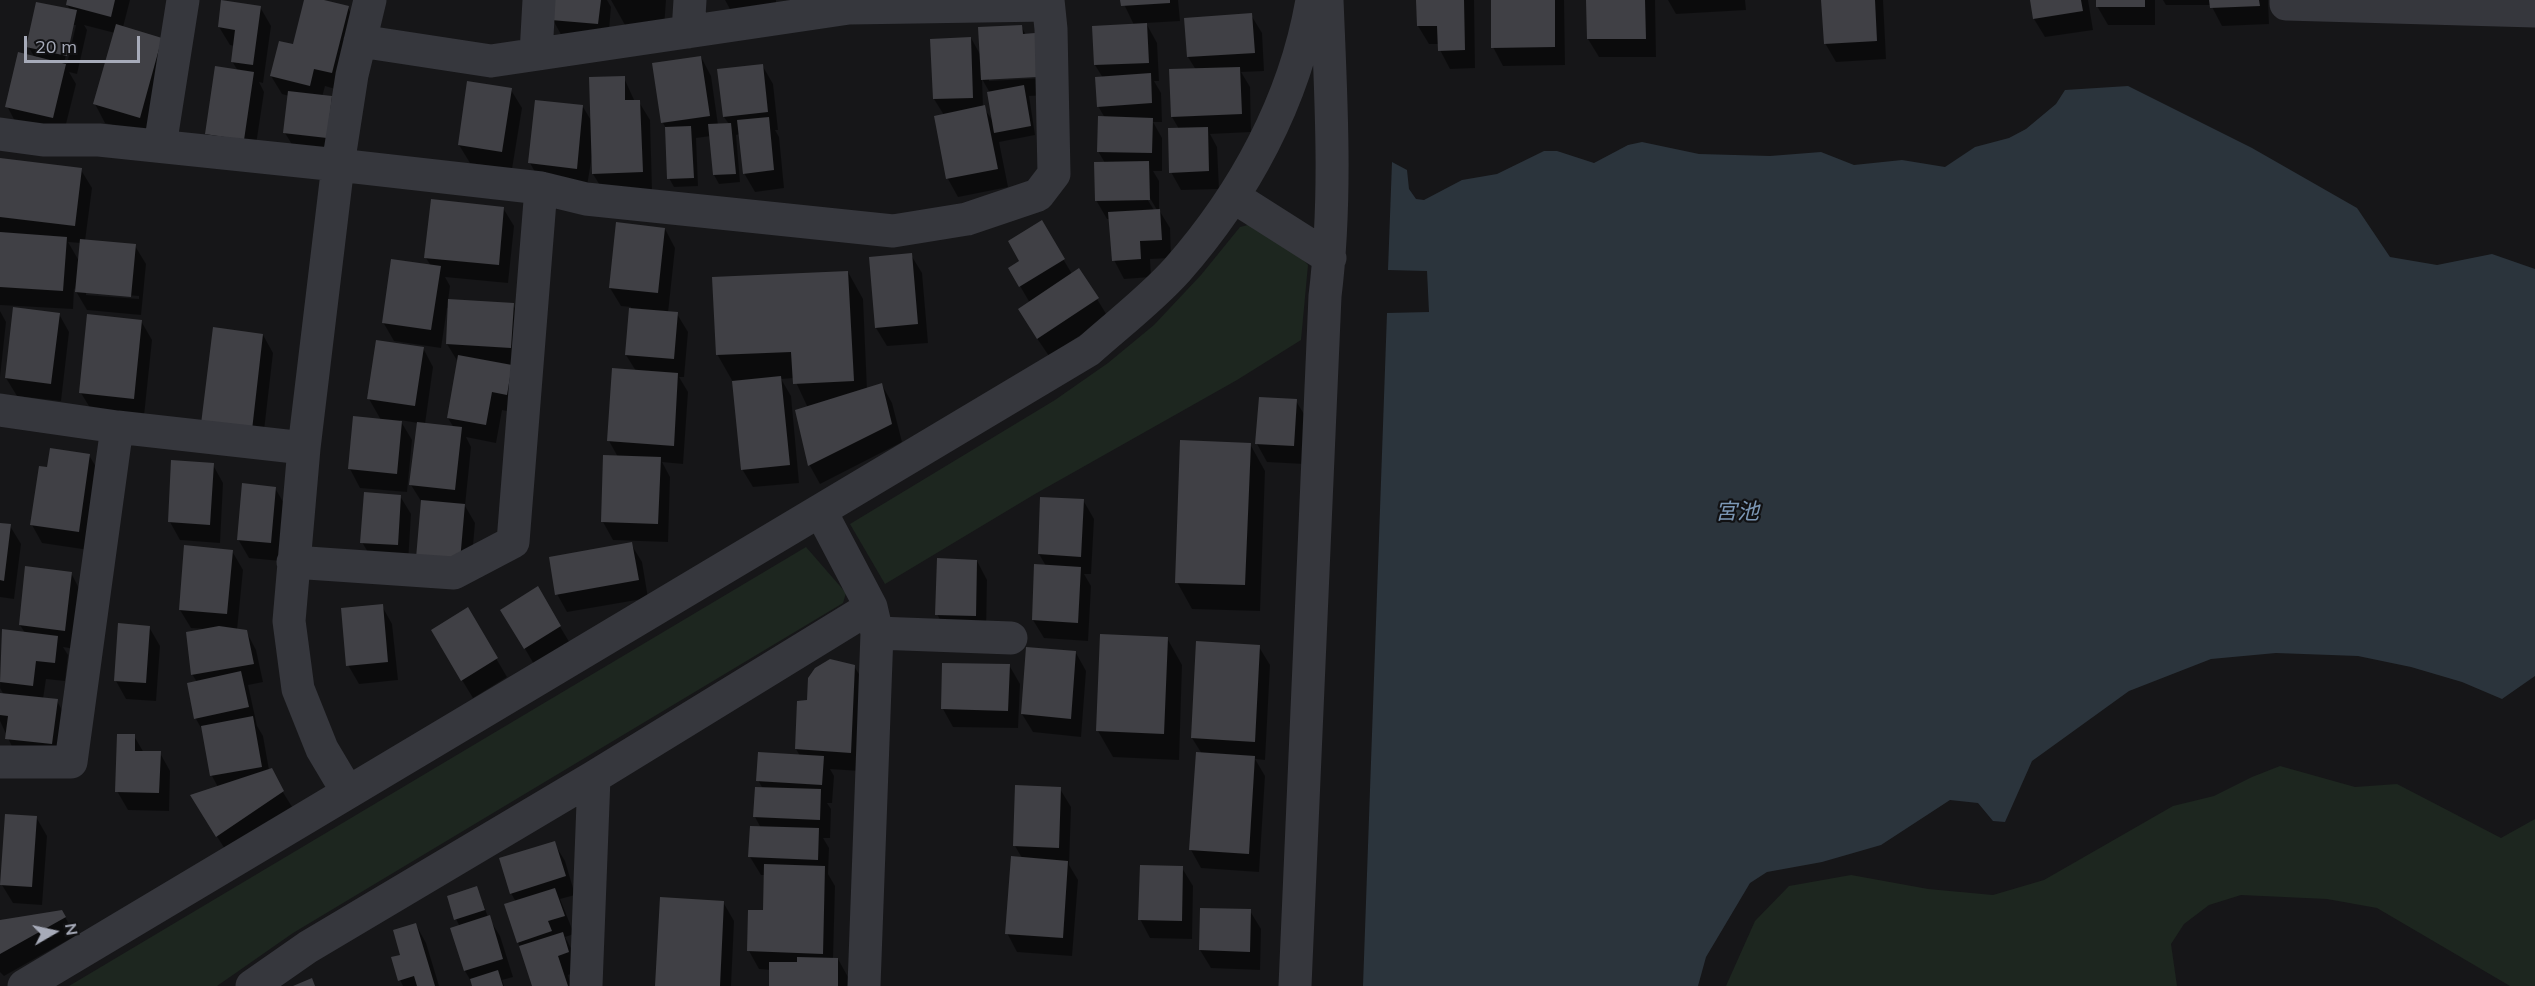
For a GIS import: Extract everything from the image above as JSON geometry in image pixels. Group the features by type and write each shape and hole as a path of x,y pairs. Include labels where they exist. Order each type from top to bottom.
{"street":[{"path":"160,146 183,0"},
{"path":"347,791 322,749 298,688 289,621 304,448 338,165 360,41 370,0"},
{"path":"536,54 539,0"},
{"path":"24,986 347,791 821,512 1089,350 1176,271 1234,197 1281,110 1307,29 1312,0"},
{"path":"1295,986 1324,308 1330,258 1333,139 1327,0"},
{"path":"2286,0 2286,4 2533,8"},
{"path":"0,134 43,140 99,140 338,165 541,188 586,199 892,231 967,219 1038,195 1054,174 1052,29 1048,2 689,16 536,54 491,61 360,41"},
{"path":"1281,110 1310,112 1333,139"},
{"path":"293,562 454,573 513,542 541,188"},
{"path":"1234,197 1330,258"},
{"path":"0,410 117,427 304,448"},
{"path":"0,762 71,762 117,427"},
{"path":"821,512 874,620 864,986"},
{"path":"252,986 308,947 594,777 874,620 1011,638"},
{"path":"586,986 594,777"}],"shaded area":[{"path":"1252,224 1297,253 1308,265 1301,340 1237,380 1035,494 885,584 850,524 1055,400 1108,363 1154,325 1201,275 1240,227"},
{"path":"806,547 846,593 843,603 293,933 217,986 69,986"},
{"path":"2280,766 2355,787 2397,784 2501,838 2535,819 2535,986 2510,986 2377,908 2327,899 2241,895 2209,905 2184,924 2171,944 2177,986 1726,986 1755,921 1789,886 1851,875 1928,889 1993,895 2044,880 2173,806 2214,796"}],"water":[{"name":"宮池","path":"2128,86 2252,148 2357,208 2390,257 2437,265 2492,254 2535,269 2535,676 2502,699 2462,682 2411,667 2358,656 2276,653 2211,659 2129,691 2032,761 2005,822 1993,821 1978,803 1950,800 1881,845 1822,862 1767,872 1750,883 1706,957 1698,986 1363,986 1387,313 1429,312 1427,271 1388,270 1392,162 1407,170 1409,189 1416,199 1424,200 1462,180 1497,174 1544,151 1557,151 1594,163 1628,145 1642,142 1699,154 1770,156 1821,152 1854,165 1902,160 1945,167 1975,147 2009,138 2026,129 2056,104 2065,90"}],"building":[{"path":"67,0 115,0 111,17 66,5"},
{"path":"221,0 261,6 253,65 231,62 235,30 218,27"},
{"path":"304,0 324,0 349,6 332,73 314,69 310,86 270,76 279,41 293,44"},
{"path":"553,0 601,0 598,24 551,20"},
{"path":"1120,0 1170,0 1170,3 1121,6"},
{"path":"1416,0 1464,0 1465,50 1438,51 1437,26 1417,26"},
{"path":"1491,0 1555,0 1555,47 1491,48"},
{"path":"1586,0 1645,0 1646,39 1587,39"},
{"path":"1821,0 1875,0 1877,41 1824,44"},
{"path":"2030,0 2081,0 2083,11 2033,19"},
{"path":"2096,0 2145,0 2145,7 2096,7"},
{"path":"2209,0 2259,0 2260,6 2210,8"},
{"path":"36,2 77,10 67,56 26,47"},
{"path":"1252,13 1255,53 1187,57 1184,18"},
{"path":"1147,23 1149,63 1094,65 1092,26"},
{"path":"116,24 162,38 140,118 93,104"},
{"path":"1022,25 1023,34 1035,33 1037,77 981,80 978,27"},
{"path":"971,37 973,98 933,99 930,39"},
{"path":"18,52 66,64 53,118 5,107"},
{"path":"701,56 710,116 661,123 652,63"},
{"path":"763,64 768,112 723,117 717,69"},
{"path":"215,66 254,72 244,140 205,134"},
{"path":"1240,67 1242,114 1171,117 1169,69"},
{"path":"1151,73 1152,103 1097,107 1095,77"},
{"path":"625,76 625,100 640,100 643,172 592,174 589,77"},
{"path":"467,81 512,88 502,152 458,145"},
{"path":"1024,85 1031,126 994,133 987,92"},
{"path":"288,91 332,96 327,138 283,133"},
{"path":"535,100 583,105 577,169 528,163"},
{"path":"985,105 998,169 946,179 934,116"},
{"path":"1098,116 1153,118 1152,153 1097,152"},
{"path":"769,117 774,170 743,174 737,120"},
{"path":"731,123 736,174 713,175 708,124"},
{"path":"691,126 694,178 667,179 665,127"},
{"path":"1208,127 1209,171 1169,173 1168,128"},
{"path":"0,158 82,168 75,226 0,217"},
{"path":"1149,161 1150,200 1095,201 1094,162"},
{"path":"431,199 504,207 499,265 424,258"},
{"path":"1160,209 1162,240 1140,241 1141,259 1112,261 1108,212"},
{"path":"1042,220 1065,259 1019,287 1008,268 1019,261 1008,241"},
{"path":"616,222 665,228 658,293 609,288"},
{"path":"0,232 67,237 63,291 0,287"},
{"path":"80,239 136,244 131,297 75,292"},
{"path":"912,253 918,324 875,328 869,257"},
{"path":"391,259 441,266 431,330 382,323"},
{"path":"1079,268 1099,298 1037,339 1018,309"},
{"path":"848,271 854,381 793,384 791,352 716,355 712,277"},
{"path":"448,299 514,303 511,348 446,344"},
{"path":"13,307 60,313 51,384 5,378"},
{"path":"629,308 678,312 674,359 625,355"},
{"path":"87,314 142,320 134,399 79,393"},
{"path":"213,327 263,334 252,430 201,424"},
{"path":"376,340 424,347 415,406 367,399"},
{"path":"458,355 512,365 507,395 492,392 486,425 447,418"},
{"path":"612,368 678,373 674,446 607,441"},
{"path":"781,376 790,465 741,470 732,381"},
{"path":"882,383 892,424 808,466 795,410"},
{"path":"1259,397 1297,399 1294,446 1255,444"},
{"path":"353,416 402,421 397,474 348,469"},
{"path":"417,422 462,427 455,490 409,485"},
{"path":"1180,440 1251,443 1245,585 1175,583"},
{"path":"50,448 90,454 79,532 30,525 39,466 47,467"},
{"path":"603,455 661,457 658,524 601,522"},
{"path":"171,460 214,463 210,525 168,522"},
{"path":"242,483 276,487 271,543 237,540"},
{"path":"364,492 401,495 398,545 360,543"},
{"path":"1040,497 1084,499 1081,557 1038,554"},
{"path":"421,500 465,504 460,561 416,558"},
{"path":"0,523 11,524 4,581 0,580"},
{"path":"632,542 639,580 555,595 549,557"},
{"path":"184,545 233,550 227,614 179,610"},
{"path":"937,558 977,560 976,616 935,615"},
{"path":"1034,564 1081,567 1078,623 1032,620"},
{"path":"25,566 72,572 65,631 19,625"},
{"path":"538,586 561,626 524,649 500,610"},
{"path":"383,604 388,662 346,666 341,608"},
{"path":"468,607 498,658 461,681 431,630"},
{"path":"118,623 150,626 146,683 114,681"},
{"path":"219,626 247,630 254,664 191,675 186,632"},
{"path":"2,629 58,636 55,663 36,661 33,686 0,682"},
{"path":"1100,634 1168,637 1164,734 1096,731"},
{"path":"1196,641 1260,645 1255,742 1191,738"},
{"path":"1026,647 1076,651 1071,719 1021,714"},
{"path":"830,659 855,665 851,753 795,749 797,701 807,700 808,678 815,668"},
{"path":"942,663 1010,664 1008,711 941,709"},
{"path":"241,671 249,707 194,719 187,683"},
{"path":"0,693 58,699 52,744 5,739 8,716 0,715"},
{"path":"253,716 262,767 210,776 201,726"},
{"path":"117,734 135,734 135,751 161,751 159,793 115,792"},
{"path":"758,752 824,756 822,785 756,781"},
{"path":"1196,752 1255,756 1249,854 1189,850"},
{"path":"272,768 284,791 216,837 190,795"},
{"path":"1015,785 1061,787 1059,848 1013,846"},
{"path":"755,787 821,789 820,820 753,817"},
{"path":"5,814 37,816 32,887 0,885"},
{"path":"750,826 819,828 818,860 748,857"},
{"path":"555,841 566,876 510,894 499,858"},
{"path":"1011,856 1068,861 1063,938 1005,934"},
{"path":"764,864 825,866 823,954 747,951 748,910 763,910"},
{"path":"1140,865 1183,866 1182,921 1138,920"},
{"path":"477,886 485,910 454,920 447,896"},
{"path":"555,888 565,916 548,921 552,931 517,943 504,904"},
{"path":"660,897 724,901 720,986 655,986"},
{"path":"1200,908 1251,909 1250,952 1199,950"},
{"path":"62,910 66,917 0,954 0,920"},
{"path":"490,915 503,959 464,971 450,928"},
{"path":"416,923 435,986 417,986 414,976 398,981 391,957 400,955 393,930"},
{"path":"563,932 569,952 558,956 568,986 532,986 519,946"},
{"path":"797,957 838,958 838,986 769,986 769,962 797,962"},
{"path":"498,970 503,986 472,986 470,979"},
{"path":"312,978 315,986 293,986"}]}
